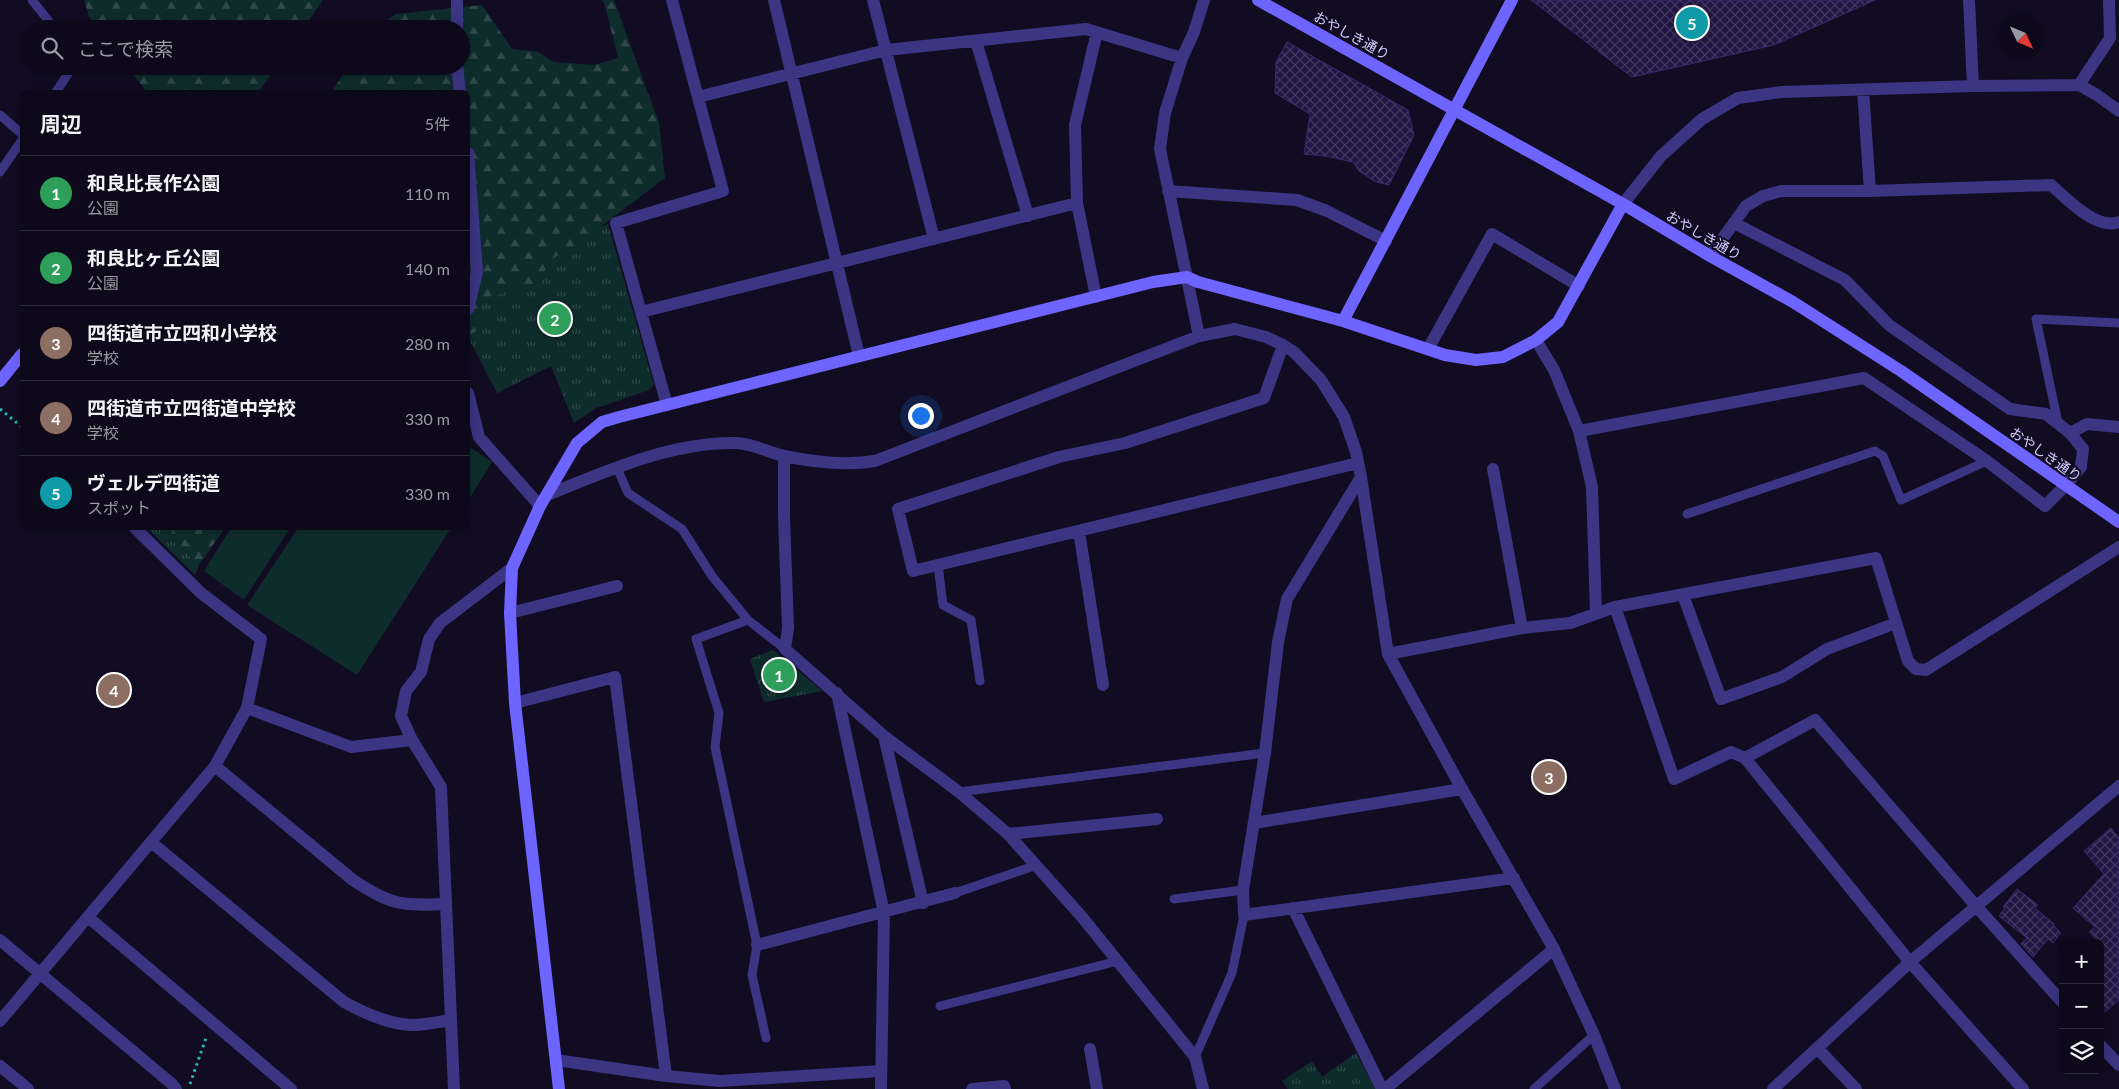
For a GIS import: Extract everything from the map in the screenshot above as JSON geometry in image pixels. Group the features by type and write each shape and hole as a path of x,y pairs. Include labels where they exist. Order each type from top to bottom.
{"street":[{"path":"457,0 457,20"},
{"path":"667,405 616,223 723,191 672,0"},
{"path":"774,0 859,356"},
{"path":"873,0 934,239"},
{"path":"1199,336 1160,150 1165,113 1182,58 1194,32 1204,0"},
{"name":"おやしき通り","path":"1258,0 1793,302 1901,371 2119,522"},
{"path":"1343,321 1512,0"},
{"path":"1969,0 1972,86"},
{"path":"2109,0 2110,38"},
{"path":"2079,85 2119,26"},
{"path":"698,97 886,50 1086,29 1182,58"},
{"path":"1096,297 1077,203 1075,124 1097,32"},
{"path":"976,41 1028,216"},
{"path":"458,75 460,90"},
{"path":"559,1089 515,703 510,613 512,568 544,500 577,443 602,422 1153,282 1188,278 1343,321 1445,355 1476,360 1503,357 1536,340 1558,322 1622,204 1661,156 1702,119 1738,98 1782,92 1972,86 2079,85 2119,111"},
{"path":"1863,90 1870,191"},
{"path":"470,183 476,272 470,300"},
{"path":"1710,256 1746,206 1763,196 1781,191 1870,191 2051,186 2093,220 2114,224 2119,222"},
{"path":"1168,191 1297,200 1328,211 1386,241"},
{"path":"641,312 1077,203"},
{"path":"1579,431 1864,378 1987,461 2045,506 2081,467 2084,449 2070,433 2046,414 2010,409 1889,325 1845,280 1734,223"},
{"path":"1428,349 1492,234 1579,286"},
{"path":"544,500 617,468 671,450 707,445 738,443 784,456 853,464 875,461 1199,336 1235,329 1266,337 1283,345 1294,352 1321,380 1344,417 1361,478 1388,654 1462,789 1554,949 1594,1035 1615,1089"},
{"path":"1536,340 1554,370 1579,431 1592,487 1596,613"},
{"path":"1283,345 1264,398 1125,443 1059,457 898,509 913,571 1358,463"},
{"path":"0,381 20,356"},
{"path":"470,401 479,437 544,500"},
{"path":"2070,433 2087,424 2119,427"},
{"path":"784,456 788,628 785,649 884,736 959,792 1008,834 1082,917 1195,1057 1203,1089"},
{"path":"1493,469 1522,628"},
{"path":"1361,478 1287,599 1278,642 1264,754 1243,890 1244,915 1514,878"},
{"path":"0,1021 215,766 248,708 261,639 201,593 137,530"},
{"path":"1079,531 1103,685"},
{"path":"1388,654 1522,628 1570,623 1615,607 1876,558 1908,661 1916,669 1926,670 2119,547"},
{"path":"454,1089 441,787 412,740 401,716 406,691 421,672 429,639 440,623 512,568"},
{"path":"510,613 617,586"},
{"path":"1683,595 1721,699 1782,677 1827,649 1896,623"},
{"path":"1615,607 1674,779 1731,752 1745,758 1910,962 2023,1089"},
{"path":"515,703 615,676 666,1076"},
{"path":"837,694 884,912 881,1089"},
{"path":"248,708 351,747 412,740"},
{"path":"1745,758 1815,720 2059,999"},
{"path":"884,736 923,903"},
{"path":"215,766 353,880 376,895 395,903 416,906 446,904"},
{"path":"1773,1089 1910,962 2119,786"},
{"path":"1254,824 1462,789"},
{"path":"1008,834 1157,818"},
{"path":"151,842 344,1002 364,1013 411,1025 451,1020"},
{"path":"757,945 923,903 955,893"},
{"path":"1293,908 1384,1089 1554,949"},
{"path":"88,917 291,1089"},
{"path":"0,940 173,1087"},
{"path":"1817,1048 1856,1089"},
{"path":"2104,1048 2119,1065"},
{"path":"1090,1049 1097,1089"},
{"path":"556,1060 666,1076 720,1081 881,1071"},
{"path":"0,1066 28,1089"},
{"path":"972,1089 1004,1086 1005,1089"}],"lane":[{"path":"32,0 48,20"},
{"path":"57,90 68,75"},
{"path":"0,115 20,132"},
{"path":"0,172 20,143"},
{"path":"2058,423 2036,320 2119,323"},
{"path":"1687,514 1876,451 1883,456 1901,500 1987,461"},
{"path":"617,468 628,492 682,529 712,576 748,620 785,649"},
{"path":"938,565 944,605 971,620 980,681"},
{"path":"748,620 696,639 719,714 715,746 757,945 752,975 766,1038"},
{"path":"959,792 1264,754"},
{"path":"955,893 1037,865"},
{"path":"1174,899 1243,890"},
{"path":"1195,1057 1232,974 1244,915"},
{"path":"940,1006 1118,961"},
{"path":"1534,1089 1594,1035"}],"path":[{"path":"0,409 20,425"},
{"path":"188,1089 211,1023"}],"green space":[{"path":"84,0 323,0 309,20 91,20"},
{"path":"601,0 614,0 659,123 665,178 580,242 550,260 539,282 481,300 478,330 470,335 470,90 333,90 342,75 470,75 470,20 388,20 396,14 482,5 512,49 538,52 554,62 594,65 618,58 604,2"},
{"path":"133,75 270,75 259,90 145,90"},
{"path":"608,224 654,385 649,390 596,408 574,423 551,366 497,393 470,341 492,263"},
{"path":"470,447 492,462 470,498"},
{"path":"149,530 218,530 207,543 195,575"},
{"path":"172,530 224,530 199,565 173,541"},
{"path":"230,530 289,530 244,600 204,571"},
{"path":"297,530 450,530 357,675 247,605"},
{"path":"773,650 823,691 764,702 750,659"},
{"path":"1356,1053 1376,1089 1288,1089 1282,1081 1312,1061 1322,1077"}],"building":[{"path":"1531,0 1875,0 1774,45 1632,77"},
{"path":"1287,42 1408,110 1414,135 1389,185 1376,182 1359,171 1353,162 1304,154 1310,114 1275,93 1276,62"},
{"path":"2111,828 2119,838 2119,1000 2104,1013 2104,939 2096,939 2089,932 2095,927 2073,908 2104,874 2084,851"},
{"path":"2017,889 2038,905 2035,908 2054,924 2061,933 2053,943 2048,939 2033,957 2021,944 2027,938 1999,916 2005,908 2003,907"}],"place":[{"name":"ヴェルデ四街道","path":"1692,23"},
{"name":"和良比ヶ丘公園","path":"555,319"},
{"name":"和良比長作公園","path":"779,675"},
{"name":"四街道市立四街道中学校","path":"114,690"},
{"name":"四街道市立四和小学校","path":"1549,777"}]}
